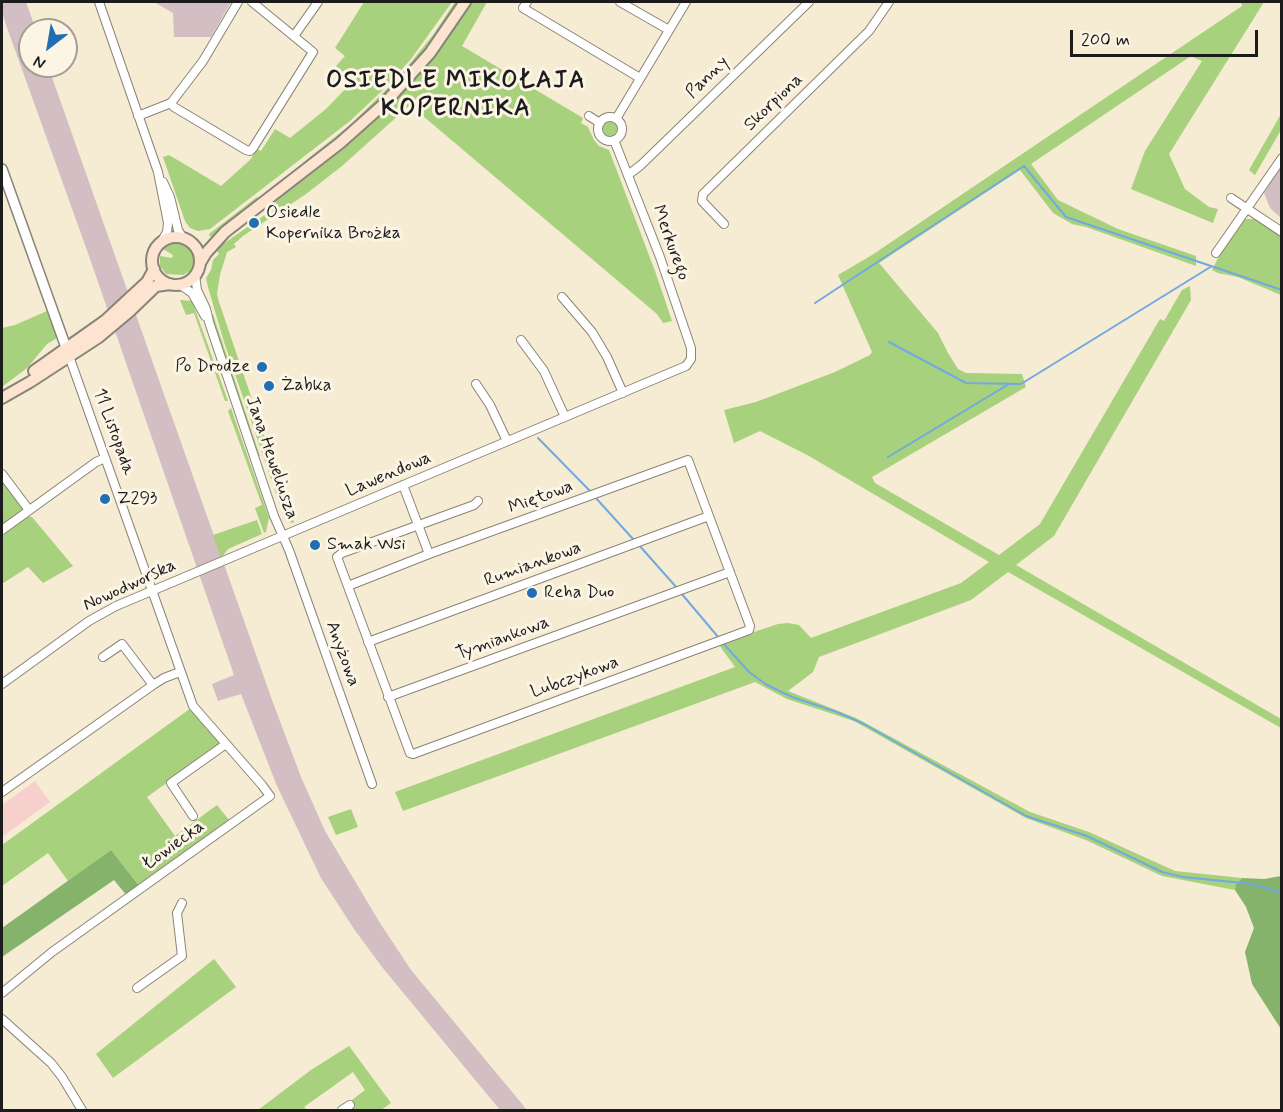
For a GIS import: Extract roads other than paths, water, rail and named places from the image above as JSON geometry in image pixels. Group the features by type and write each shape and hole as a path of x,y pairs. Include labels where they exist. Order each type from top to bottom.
{"main road":[{"path":"2,397 26,376 110,328 156,286 188,281 195,275 206,253 225,232 340,143 385,103 430,53 465,2"},
{"path":"175,284 160,278 154,268 153,255 162,241 170,237 205,241 225,232"},
{"path":"188,240 199,252 200,262"},
{"path":"67,353 147,282 154,268"}],"street":[{"path":"99,2 158,172 170,197 178,230 188,240"},
{"path":"138,116 171,103 203,61 238,2"},
{"path":"171,103 174,107 250,151 313,52 252,2"},
{"path":"294,36 318,2"},
{"path":"527,2 523,8 640,78"},
{"path":"620,2 669,30"},
{"path":"616,119 686,2"},
{"name":"Panny","path":"628,175 809,2"},
{"name":"Skorpiona","path":"724,224 702,201 703,194 869,32 889,2"},
{"path":"589,116 600,123"},
{"path":"609,117 616,119 622,130 618,138 607,141 601,137 598,130 600,123 609,117"},
{"name":"Merkurego","path":"614,140 655,243 684,325 692,351 691,359"},
{"path":"1216,253 1281,158"},
{"name":"11 Listopada","path":"2,169 193,706"},
{"path":"158,172 168,228 162,241"},
{"path":"1231,198 1281,232"},
{"name":"Jana Heweliusza","path":"195,275 197,290 206,309 208,322 274,516 283,536"},
{"name":"Jana Heweliusza","path":"175,284 192,293 208,322"},
{"path":"562,297 592,332 607,357 623,393"},
{"path":"521,340 544,371 565,417"},
{"name":"Lawendowa","path":"283,536 686,366 691,359"},
{"path":"476,384 490,405 507,441"},
{"path":"2,530 96,462 105,458"},
{"name":"Miętowa","path":"348,586 429,554 688,460 709,516"},
{"path":"2,474 29,510"},
{"path":"403,485 429,554"},
{"path":"418,526 474,506 478,501"},
{"name":"Lubczykowa","path":"418,526 338,554 337,557 407,749 413,754 749,630 750,626 709,516"},
{"name":"Rumiankowa","path":"368,642 709,516"},
{"name":"Nowodworska","path":"2,684 100,614 283,536"},
{"name":"Anyżowa","path":"283,536 372,784"},
{"name":"Tymiankowa","path":"388,697 730,572"},
{"path":"103,657 122,644 153,685"},
{"path":"2,792 153,685 180,672"},
{"name":"Łowiecka","path":"2,993 52,952 270,796 193,706"},
{"path":"194,816 171,783 226,744"},
{"path":"137,988 182,956 177,913 182,903"},
{"path":"2,1019 51,1064 66,1083 82,1110"}],"waterway":[{"path":"815,303 1024,166 1066,217 1282,290"},
{"path":"889,342 966,383 1021,384 1212,266"},
{"path":"888,457 1009,384"},
{"path":"538,438 591,492"},
{"path":"595,497 633,539"},
{"path":"638,544 677,588"},
{"path":"681,593 719,638"},
{"path":"722,642 749,672 767,685 792,697 864,724 1026,816 1087,836 1162,872 1183,877 1253,884 1282,893"}],"place":[{"name":"Osiedle Kopernika Brożka","path":"254,223"},
{"name":"Po Drodze","path":"262,367"},
{"name":"Żabka","path":"269,386"},
{"name":"Z293","path":"105,499"},
{"name":"Smak Wsi","path":"315,545"},
{"name":"Reha Duo","path":"532,593"}],"district":[{"name":"OSIEDLE MIKOŁAJA KOPERNIKA","path":"456,96"}]}
